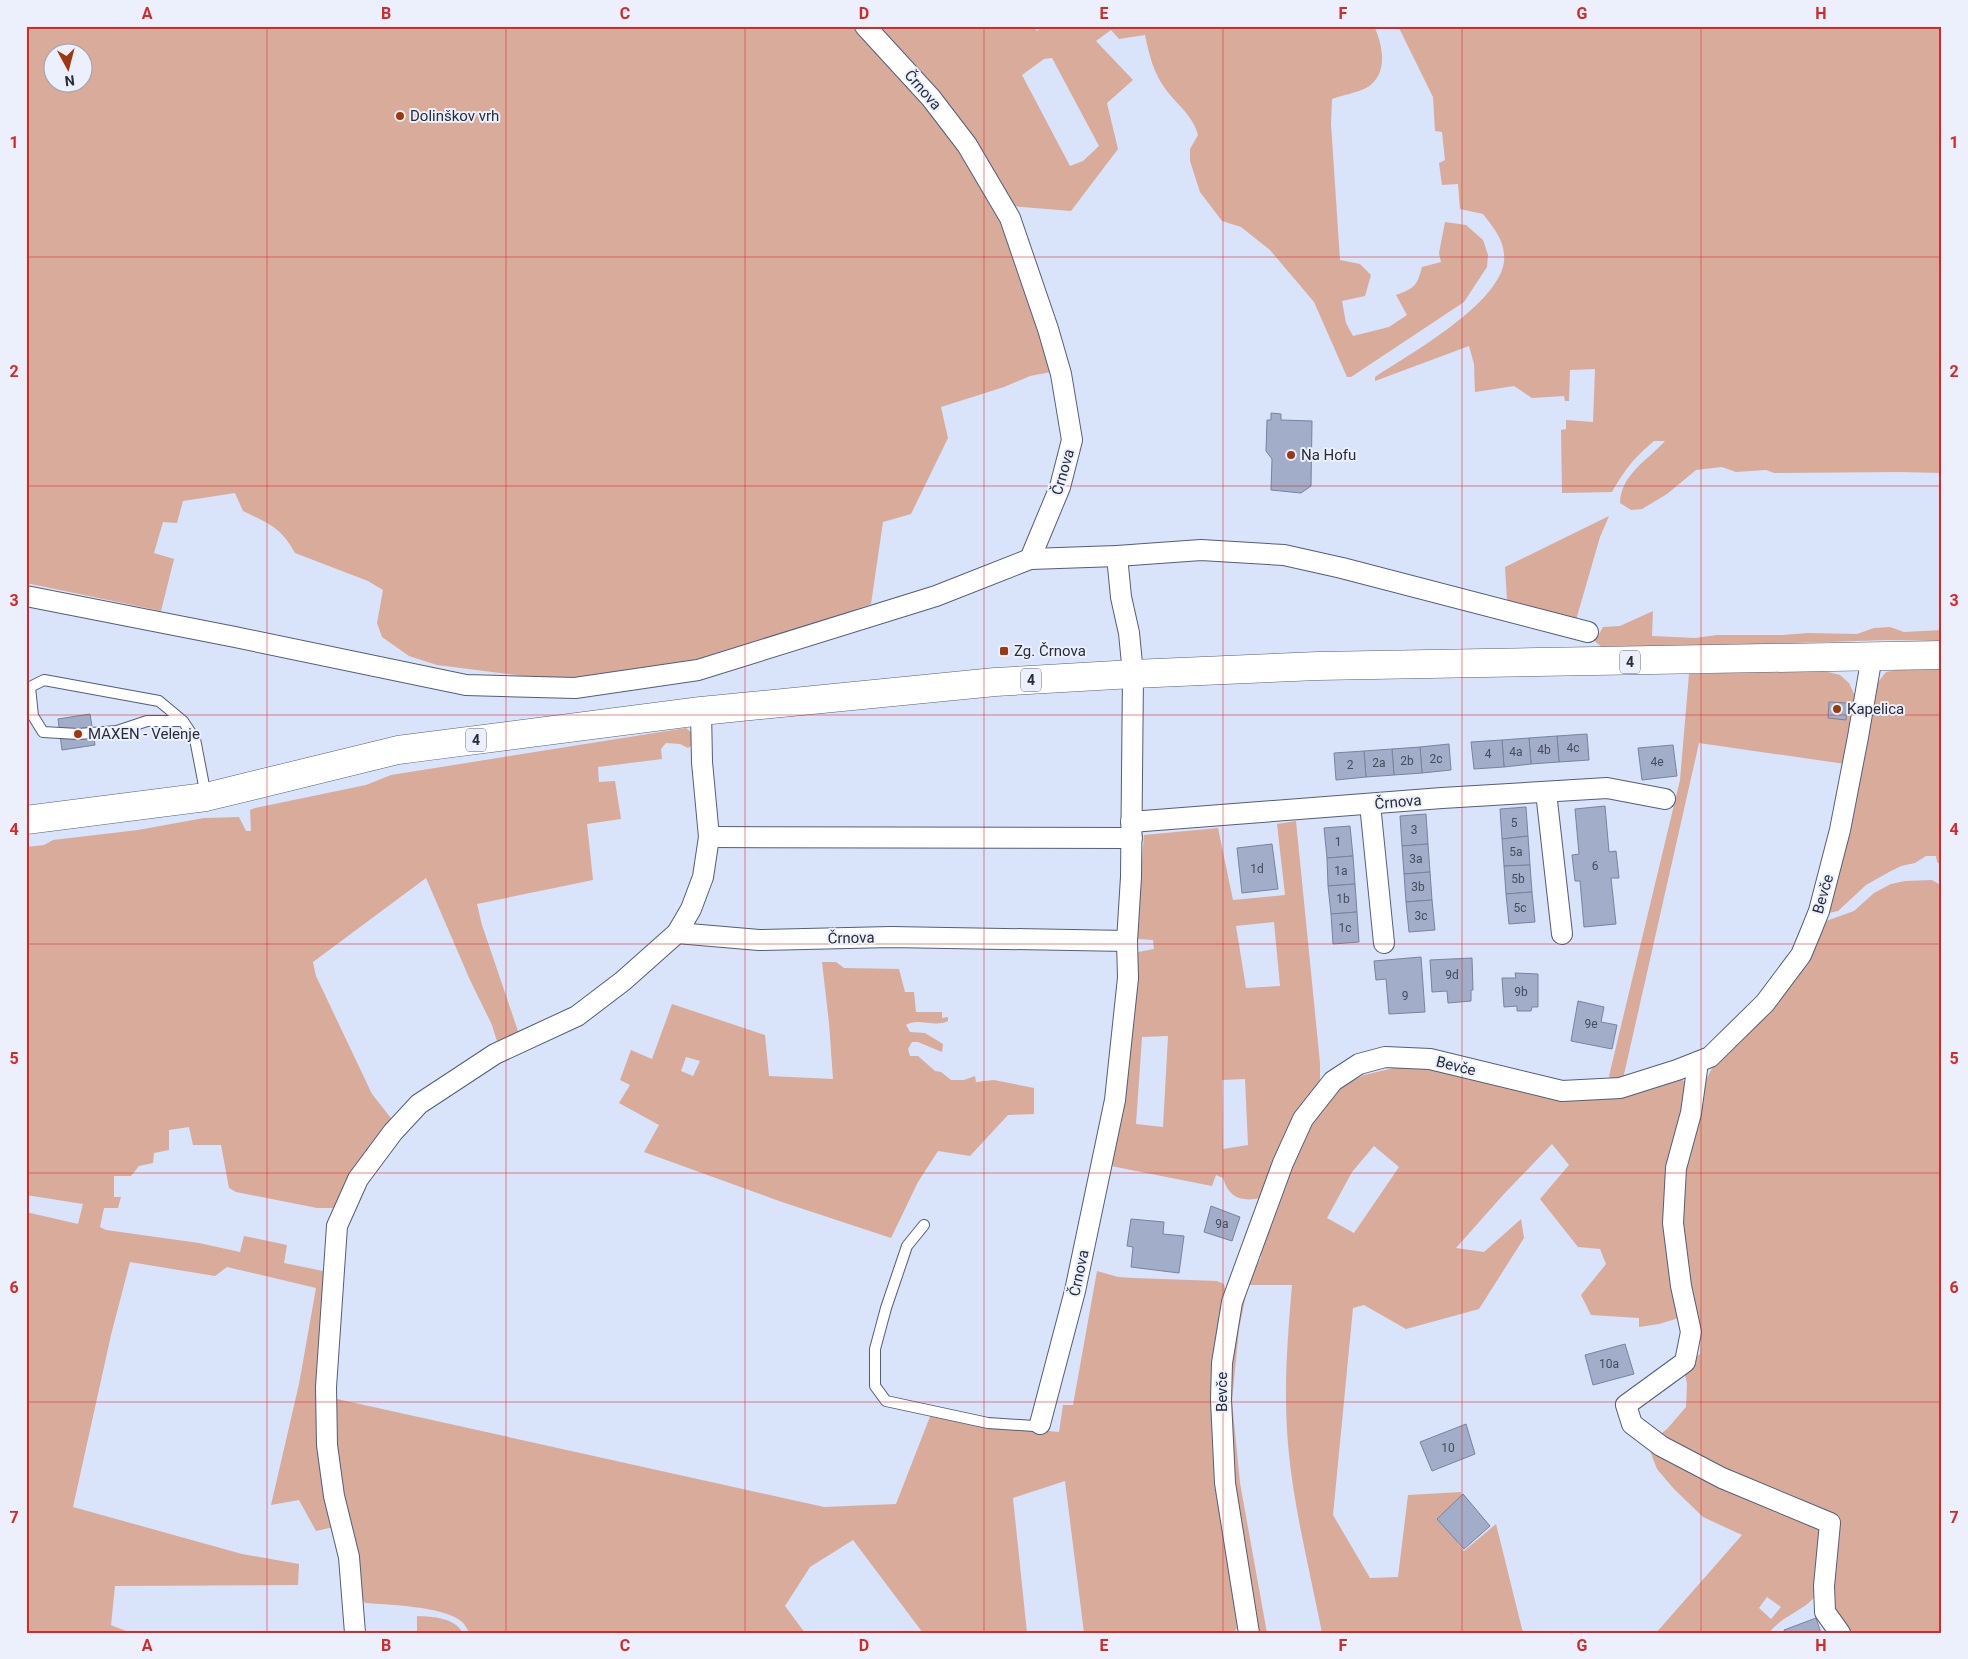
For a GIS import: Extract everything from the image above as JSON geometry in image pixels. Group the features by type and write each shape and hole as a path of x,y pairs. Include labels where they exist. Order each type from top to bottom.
{"main road":[{"name":"4","path":"26,820 206,797 398,750 701,711 995,682 1318,666 1942,655"}],"street":[{"name":"Črnova","path":"865,26 932,98 966,145 1010,218 1048,329 1061,374 1072,440 1060,487 1030,559"},
{"path":"26,596 466,685 575,688 698,670 936,596 1030,559 1117,556 1201,550 1284,555 1342,568 1588,632"},
{"name":"Črnova","path":"1040,1424 1075,1291 1115,1100 1128,978 1127,941 1131,877 1133,674 1129,634 1121,597 1117,556"},
{"name":"Bevče","path":"1249,1633 1225,1483 1221,1400 1222,1363 1232,1302 1283,1163 1303,1118 1333,1081 1359,1064 1385,1057 1430,1059 1562,1091 1620,1088 1677,1070 1710,1057 1765,1003 1801,955 1819,911 1840,830 1872,656"},
{"path":"355,1633 349,1557 334,1496 327,1445 326,1387 337,1226 358,1179 393,1132 419,1104 495,1054 577,1016 623,981 677,933 691,909 703,877 710,837 702,762 701,711"},
{"name":"Črnova","path":"710,837 1131,830 1370,804 1607,788 1665,799"},
{"path":"1546,792 1562,934"},
{"path":"1370,804 1384,943"},
{"name":"Črnova","path":"677,933 759,940 891,937 1127,941"},
{"path":"1698,1062 1691,1113 1676,1168 1672,1223 1681,1286 1691,1332 1685,1362 1626,1405 1632,1424 1662,1446 1722,1478 1830,1523 1824,1586 1825,1612 1840,1633"}],"lane":[{"path":"183,721 147,720 117,731 78,734 43,732 32,716 30,687 44,680 159,701 183,721 195,739 206,797"},
{"path":"924,1225 907,1246 886,1308 875,1348 875,1386 886,1401 988,1423 1034,1426 1040,1424"}],"shaded area":[{"path":"26,26 855,26 883,53 977,171 1022,262 1051,372 1030,376 1004,387 941,407 948,438 911,514 883,522 871,604 761,643 679,664 581,678 539,678 437,665 409,656 382,637 377,623 383,590 368,581 295,553 279,531 243,511 235,493 183,501 177,523 163,522 154,553 174,559 161,611 26,583"},
{"path":"875,26 1032,26 1037,31 1043,26 1374,26 1380,42 1382,59 1378,76 1366,88 1332,99 1331,124 1340,260 1360,264 1371,275 1365,296 1342,301 1346,323 1353,336 1389,327 1407,315 1396,295 1414,286 1422,267 1441,262 1439,253 1445,222 1466,225 1483,240 1488,255 1487,267 1464,302 1351,377 1347,377 1314,302 1270,250 1241,227 1222,221 1200,192 1190,161 1190,149 1198,135 1196,128 1188,115 1160,81 1152,62 1145,35 1119,39 1111,30 1096,41 1133,80 1107,103 1118,149 1071,211 1011,206","holes":["1052,58 1099,146 1083,161 1070,166 1022,75 1044,59"]},
{"path":"1398,26 1942,26 1942,473 1774,473 1766,470 1736,472 1722,467 1696,470 1667,494 1642,509 1631,510 1620,503 1625,484 1636,468 1665,441 1654,441 1641,453 1630,464 1612,492 1562,493 1561,430 1566,429 1566,420 1593,422 1595,369 1570,370 1569,401 1565,401 1564,396 1532,398 1514,386 1475,392 1474,364 1469,346 1375,381 1375,377 1432,340 1475,307 1491,289 1502,271 1504,254 1499,237 1483,214 1460,209 1458,184 1442,185 1439,163 1445,160 1442,132 1435,131 1433,97"},
{"path":"1609,516 1600,537 1576,620 1563,618 1507,600 1505,567"},
{"path":"1653,611 1652,636 1695,638 1717,635 1857,634 1874,628 1890,627 1904,632 1942,630 1942,641 1889,640 1604,649 1590,637 1598,636 1603,627 1620,626"},
{"path":"1942,668 1942,866 1937,862 1936,856 1926,856 1915,863 1901,866 1866,885 1838,911 1829,913 1848,837 1876,685 1886,672"},
{"path":"1820,670 1840,675 1849,683 1856,698 1845,764 1699,743 1623,1079 1614,1081 1609,1076 1680,780 1689,674"},
{"path":"686,728 692,733 695,743 688,748 680,744 666,743 661,749 662,759 598,767 599,782 615,781 621,819 587,824 593,880 477,904 482,925 520,1037 499,1048 492,1025 470,980 426,878 313,962 316,976 372,1094 394,1122 337,1208 317,1208 236,1192 229,1188 221,1145 193,1145 189,1127 169,1130 169,1150 154,1153 153,1163 139,1166 131,1176 114,1176 114,1197 121,1197 118,1208 104,1208 100,1227 106,1230 199,1243 240,1252 244,1236 287,1245 284,1263 328,1272 338,1526 316,1531 299,1500 271,1505 299,1384 316,1288 227,1267 215,1276 130,1262 111,1335 73,1507 242,1554 299,1564 298,1585 115,1586 111,1625 131,1633 26,1633 26,1212 78,1224 83,1204 26,1195 26,847 44,845 53,840 138,830 204,818 239,817 246,831 251,831 250,810 255,808 366,785 391,775"},
{"path":"1296,821 1320,1063 1320,1081 1261,1198 1242,1199 1237,1197 1229,1190 1223,1178 1216,1175 1212,1186 1111,1166 1131,1035 1138,952 1154,949 1153,940 1138,939 1136,932 1144,835 1218,828 1233,900 1285,895 1277,824","holes":["1274,922 1280,986 1246,988 1236,926","1168,1036 1163,1127 1136,1124 1142,1037","1245,1079 1248,1145 1223,1149 1222,1080"]},
{"path":"1932,880 1942,886 1942,1633 1847,1633 1832,1600 1819,1591 1814,1598 1781,1621 1769,1633 1656,1633 1742,1535 1703,1517 1673,1488 1657,1469 1645,1438 1658,1436 1667,1429 1686,1407 1687,1383 1683,1366 1700,1354 1701,1342 1679,1229 1689,1137 1707,1078 1716,1060 1800,973 1819,939 1826,921 1854,911 1874,893 1891,884 1905,881","holes":["1767,1597 1781,1607 1771,1619 1759,1608"]},
{"path":"822,962 836,962 844,968 899,969 905,992 914,992 916,1012 942,1012 942,1018 948,1017 948,1021 943,1023 916,1022 906,1025 910,1032 925,1033 943,1044 942,1052 918,1042 912,1042 908,1049 910,1056 918,1056 935,1071 941,1072 951,1080 964,1080 975,1076 976,1082 994,1080 1034,1088 1034,1114 1008,1115 970,1156 938,1151 918,1182 891,1238 779,1201 644,1152 659,1125 619,1103 630,1085 620,1080 631,1050 652,1059 672,1004 765,1035 769,1076 833,1079","holes":["686,1057 700,1061 693,1076 681,1071"]},
{"path":"1398,1067 1430,1069 1504,1087 1681,1079 1689,1085 1686,1114 1679,1318 1639,1327 1639,1318 1591,1315 1581,1295 1606,1264 1600,1249 1578,1247 1540,1199 1569,1165 1552,1144 1456,1248 1484,1252 1521,1219 1524,1238 1479,1309 1406,1329 1364,1305 1353,1308 1333,1515 1370,1578 1398,1577 1408,1495 1461,1492 1462,1497 1440,1519 1464,1551 1496,1524 1523,1633 1322,1633 1296,1506 1289,1455 1286,1375 1292,1285 1248,1285 1239,1329 1232,1401 1240,1483 1267,1633 1255,1633 1231,1483 1228,1377 1244,1286 1261,1258 1258,1242 1306,1126 1326,1100 1345,1085 1364,1075","holes":["1374,1146 1399,1167 1354,1233 1327,1218 1352,1172"]},
{"path":"1097,1271 1118,1277 1217,1281 1224,1284 1226,1294 1219,1490 1237,1628 1233,1633 1084,1633 1065,1481 1013,1498 1027,1633 923,1633 853,1540 810,1567 785,1606 805,1633 470,1633 461,1621 441,1612 415,1607 365,1603 360,1595 345,1517 328,1397 824,1507 896,1504 931,1414 997,1428 1059,1432 1063,1405 1073,1405"},
{"path":"417,1616 449,1621 463,1633 417,1633"}],"building":[{"name":"Na Hofu","path":"1271,413 1281,414 1281,420 1312,421 1311,486 1301,493 1271,490 1272,459 1266,451 1267,420 1271,420"},
{"path":"1829,702 1847,703 1846,720 1828,718"},
{"path":"90,714 95,745 62,750 58,719"},
{"path":"1587,734 1589,760 1559,762 1557,736"},
{"path":"1557,736 1559,762 1531,764 1529,738"},
{"path":"1529,738 1531,764 1504,767 1502,740"},
{"path":"1502,740 1504,767 1474,769 1471,742"},
{"path":"1449,744 1451,770 1422,773 1420,747"},
{"path":"1673,745 1677,776 1642,780 1638,748"},
{"path":"1420,747 1422,773 1394,775 1392,749"},
{"path":"1392,749 1394,775 1366,777 1364,751"},
{"path":"1364,751 1366,777 1336,780 1334,753"},
{"path":"1605,806 1609,852 1616,851 1619,878 1611,878 1616,924 1584,927 1580,881 1575,881 1572,855 1579,854 1575,809"},
{"path":"1526,807 1528,836 1502,839 1500,809"},
{"path":"1426,814 1428,844 1402,846 1400,816"},
{"path":"1350,826 1353,856 1327,858 1324,828"},
{"path":"1528,836 1530,865 1504,866 1502,839"},
{"path":"1272,844 1278,889 1242,893 1237,848"},
{"path":"1428,844 1430,872 1404,874 1402,846"},
{"path":"1353,856 1355,884 1328,886 1327,858"},
{"path":"1530,865 1532,892 1506,894 1504,866"},
{"path":"1430,872 1432,900 1406,902 1404,874"},
{"path":"1355,884 1357,912 1331,914 1328,886"},
{"path":"1532,892 1535,922 1509,924 1506,894"},
{"path":"1432,900 1435,930 1409,932 1406,902"},
{"path":"1357,912 1359,942 1333,944 1331,914"},
{"path":"1421,957 1425,1012 1389,1014 1386,979 1376,980 1374,961"},
{"path":"1472,958 1473,990 1471,990 1471,1001 1448,1003 1447,991 1432,992 1430,960"},
{"path":"1515,973 1538,974 1538,1007 1532,1007 1531,1011 1517,1011 1517,1006 1504,1007 1502,978 1516,978"},
{"path":"1578,1001 1604,1007 1601,1022 1617,1025 1612,1049 1571,1041"},
{"path":"1211,1206 1240,1217 1232,1241 1204,1232"},
{"path":"1131,1219 1164,1222 1163,1234 1184,1236 1179,1273 1131,1267 1133,1247 1127,1246"},
{"path":"1625,1344 1634,1374 1593,1385 1585,1355"},
{"path":"1466,1424 1475,1454 1432,1471 1420,1442"},
{"path":"1463,1494 1490,1526 1464,1549 1437,1519"},
{"path":"1816,1618 1821,1633 1785,1633 1784,1630"}],"place":[{"name":"Dolinškov vrh","path":"400,116"},
{"name":"Na Hofu","path":"1291,455"},
{"name":"Zg. Črnova","path":"1004,651"},
{"name":"Kapelica","path":"1837,709"},
{"name":"MAXEN - Velenje","path":"78,734"}]}
